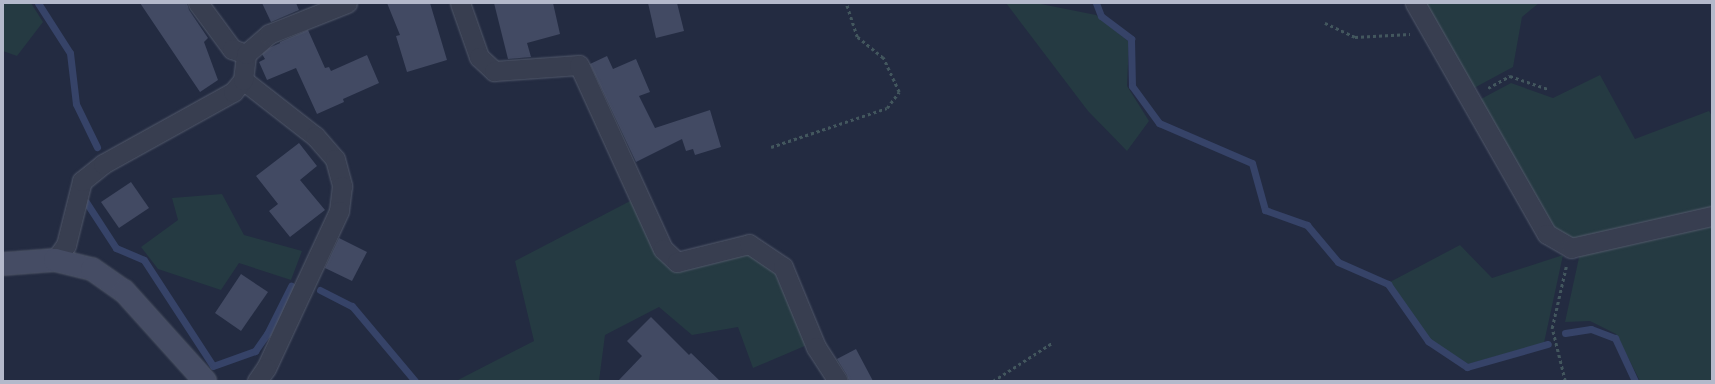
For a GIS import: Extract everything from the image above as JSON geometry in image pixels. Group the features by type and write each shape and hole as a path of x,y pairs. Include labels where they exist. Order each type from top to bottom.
{"street":[{"path":"198,3 232,49 246,54"},
{"path":"55,260 66,245 82,181 103,164 233,92 243,80 246,54 269,34 348,3"},
{"path":"460,3 478,57 494,71 579,65 663,249 677,262 749,244 783,267 816,348 838,381"},
{"path":"1415,3 1547,234 1571,248 1712,216"},
{"path":"243,80 315,136 335,159 342,186 339,211 266,368 257,381"},
{"path":"3,264 55,260 92,269 124,291 205,381"}],"path":[{"path":"771,146 887,108 899,92 883,58 857,36 846,3"},
{"path":"1325,23 1355,36 1432,33"},
{"path":"1469,98 1510,76 1548,89"},
{"path":"1565,381 1552,328 1571,248"},
{"path":"993,381 1052,343"}],"shaded area":[{"path":"3,3 31,3 43,22 17,56 3,51"},
{"path":"1006,3 1036,3 1096,15 1129,42 1127,86 1149,121 1127,151 1088,111"},
{"path":"1424,3 1539,3 1522,17 1513,67 1474,88"},
{"path":"1600,75 1635,139 1709,111 1712,116 1712,207 1574,239 1555,229 1479,100 1511,83 1553,98"},
{"path":"222,194 244,235 302,251 291,280 239,263 221,290 158,269 141,247 178,220 172,198"},
{"path":"634,199 667,267 705,264 748,252 775,273 807,345 753,368 738,327 692,335 659,307 605,335 599,381 456,381 534,341 515,261"},
{"path":"1712,223 1712,381 1640,381 1616,334 1590,321 1565,322 1580,253"},
{"path":"1460,245 1492,278 1563,255 1544,343 1468,364 1429,339 1390,282"}],"building":[{"path":"140,3 187,3 189,10 208,38 204,42 218,80 200,92"},
{"path":"262,3 296,3 299,10 271,22"},
{"path":"387,3 430,3 447,60 407,72 396,36 400,35"},
{"path":"494,3 553,3 560,34 527,43 531,57 508,59"},
{"path":"648,3 677,3 684,31 656,38"},
{"path":"308,30 325,68 329,67 331,71 367,55 379,83 343,99 344,102 317,114 296,68 267,80 259,62 265,59 262,54 280,42"},
{"path":"607,56 613,69 636,59 650,92 639,96 655,128 710,110 721,147 695,155 693,149 686,151 682,139 636,162 590,64"},
{"path":"299,143 317,166 300,180 325,210 290,237 269,211 278,204 256,176"},
{"path":"131,182 149,208 119,228 101,202"},
{"path":"339,238 367,252 352,281 325,268"},
{"path":"241,274 268,292 241,331 215,313"},
{"path":"651,317 689,355 691,353 720,381 618,381 642,356 627,341"},
{"path":"856,349 873,381 849,381 837,359"}],"waterway":[{"path":"38,3 70,53 76,104 97,147"},
{"path":"1096,3 1101,16 1131,39 1132,86 1159,123 1252,163 1265,210 1307,225 1338,262 1388,284 1428,341 1467,367 1548,344"},
{"path":"86,202 116,248 144,260 213,366 255,351 267,334 291,286"},
{"path":"320,290 352,306 415,381"},
{"path":"1565,333 1591,329 1615,338 1635,381"}]}
